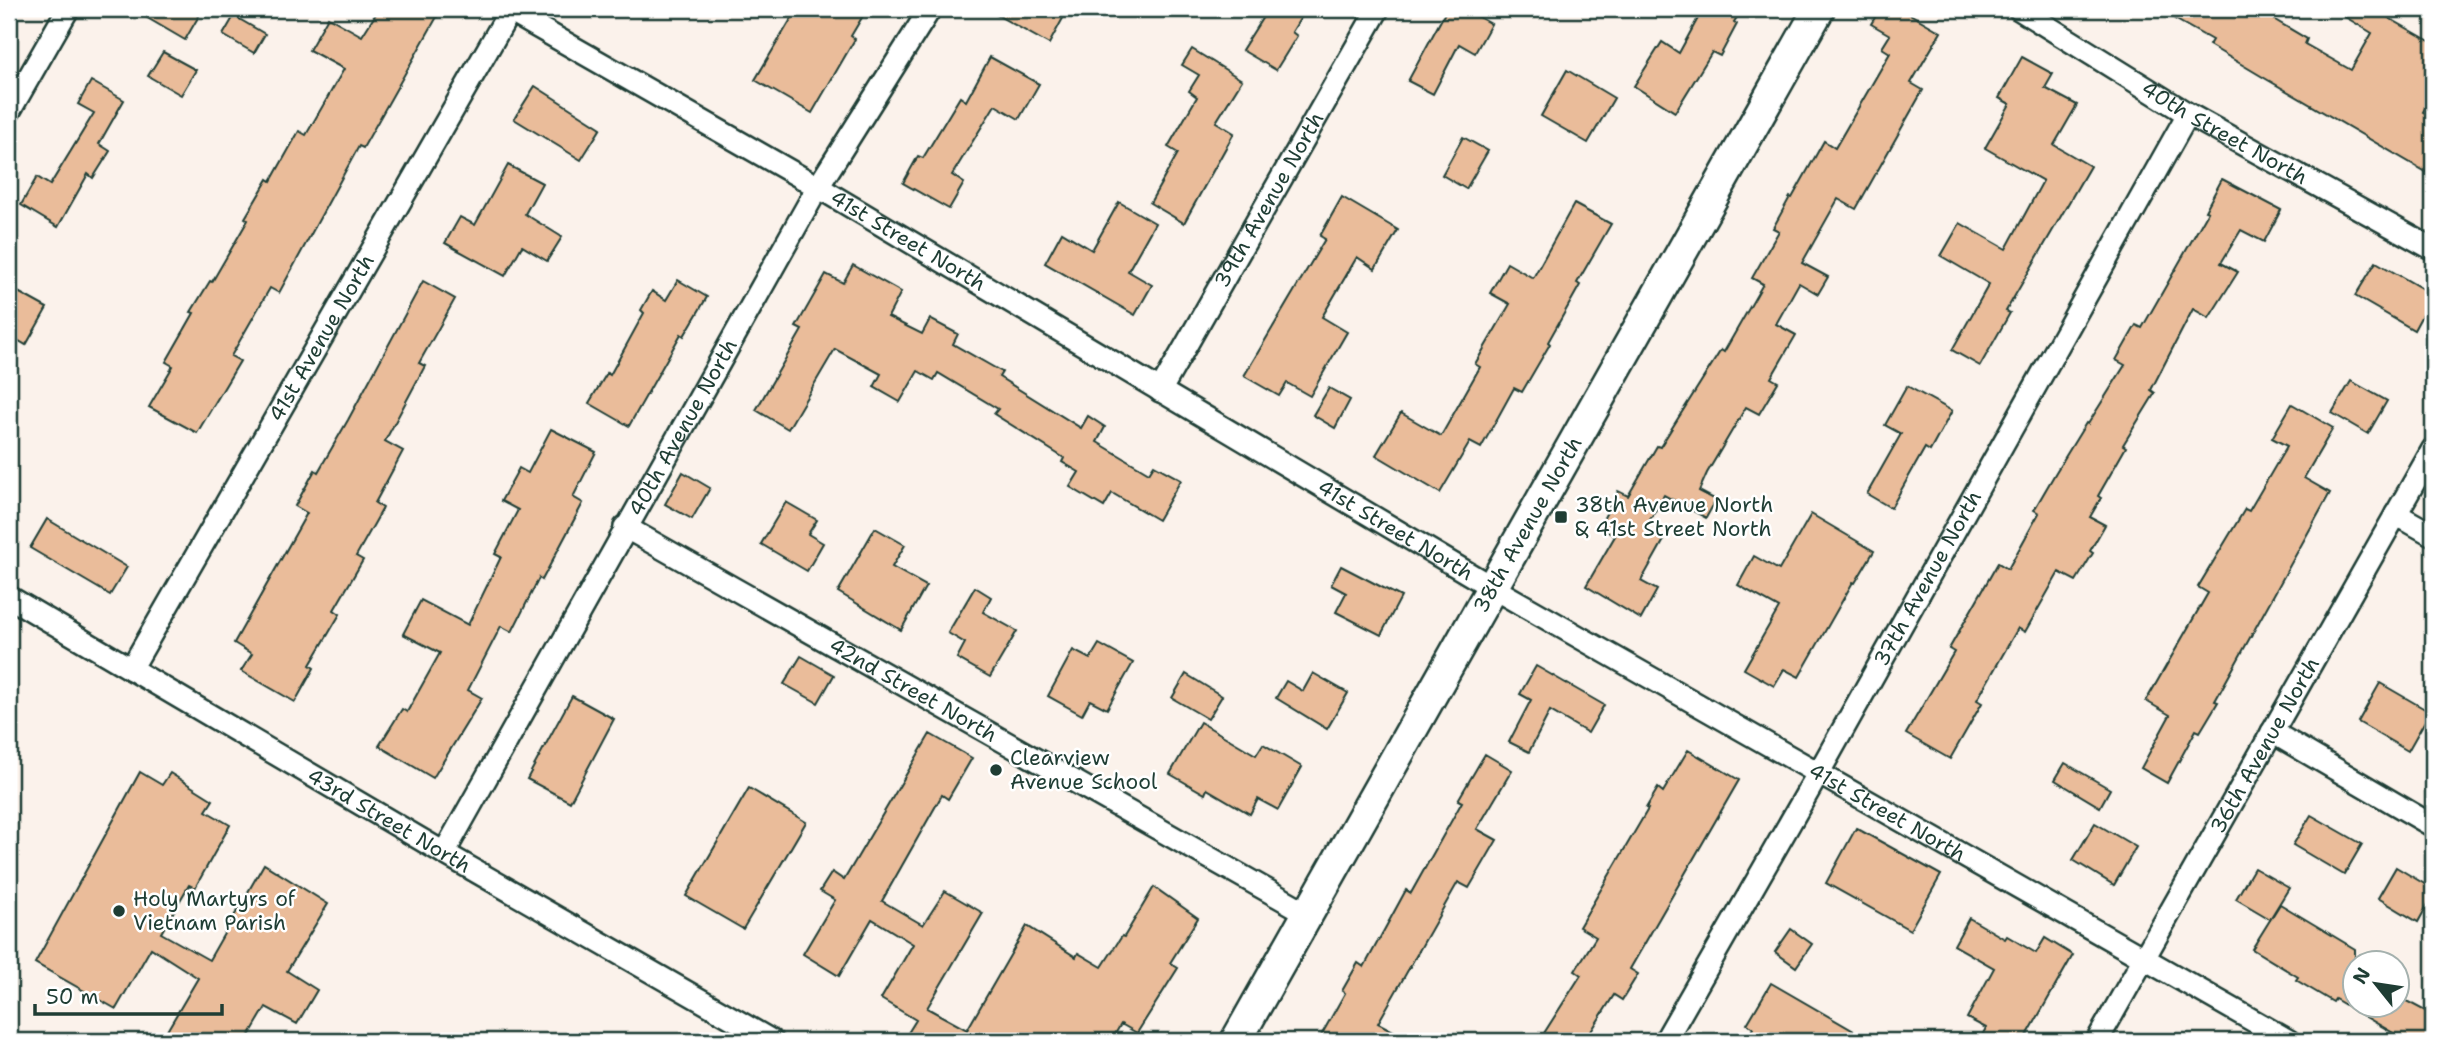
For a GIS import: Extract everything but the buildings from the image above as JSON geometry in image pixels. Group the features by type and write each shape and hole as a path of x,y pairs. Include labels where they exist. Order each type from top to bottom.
{"main road":[{"name":"38th Avenue North","path":"1236,1041 1819,9"}],"street":[{"path":"9,113 68,9"},
{"name":"41st Street North","path":"509,9 818,187 1493,588 2290,1041"},
{"name":"41st Avenue North","path":"131,669 509,9"},
{"name":"40th Avenue North","path":"444,853 818,187 930,9"},
{"name":"39th Avenue North","path":"1160,391 1378,9"},
{"name":"40th Street North","path":"2019,9 2188,114 2433,249"},
{"name":"37th Avenue North","path":"1665,1041 2188,114"},
{"name":"36th Avenue North","path":"2097,1041 2433,449"},
{"path":"2396,514 2433,535"},
{"name":"42nd Street North","path":"625,527 1309,914"},
{"name":"43rd Street North","path":"9,597 444,853 772,1041"},
{"path":"2272,732 2433,826"}],"place":[{"name":"38th Avenue North & 41st Street North","path":"1561,517"},
{"name":"Clearview Avenue School","path":"996,770"},
{"name":"Holy Martyrs of Vietnam Parish","path":"119,911"}]}
